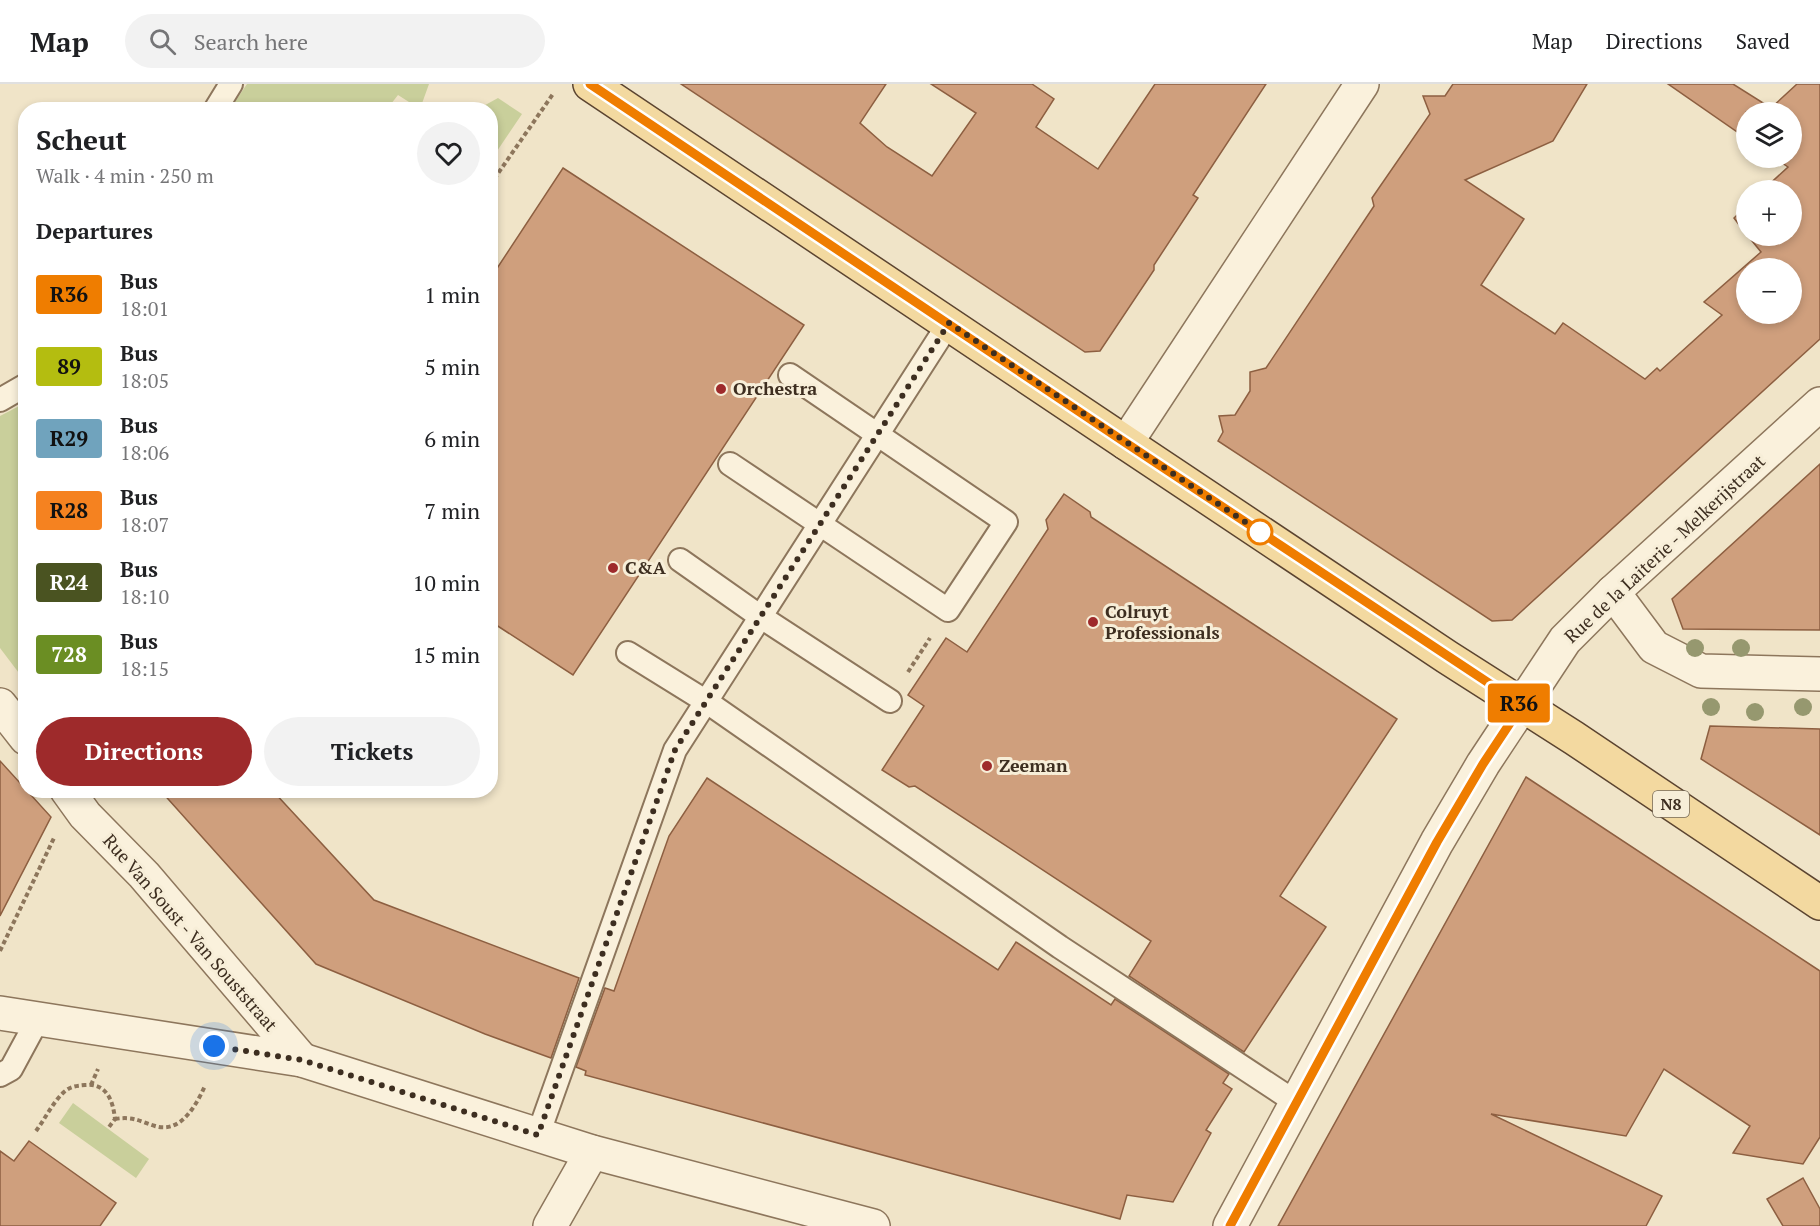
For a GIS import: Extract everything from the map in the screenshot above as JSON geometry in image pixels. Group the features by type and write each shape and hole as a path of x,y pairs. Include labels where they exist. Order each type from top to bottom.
{"main road":[{"name":"N8","path":"590,84 1820,903"}],"street":[{"path":"1126,443 1362,84"},
{"name":"Rue de la Laiterie - Melkerijstraat","path":"1230,1226 1437,842 1483,764 1565,640 1613,592 1820,404"},
{"path":"1613,592 1654,647 1701,671 1820,674"},
{"path":"0,705 18,728"},
{"name":"Rue Van Soust - Van Souststraat","path":"73,798 85,815 144,875 302,1060"},
{"path":"0,1013 302,1060 592,1152 873,1226"},
{"path":"549,1226 592,1152"}],"lane":[{"path":"220,102 231,84"},
{"path":"538,1135 675,750 949,323"},
{"path":"730,464 948,610 1006,522 790,375"},
{"path":"0,400 18,390"},
{"path":"680,560 761,617 890,701"},
{"path":"628,653 707,702 1060,947 1298,1103"},
{"path":"0,1075 11,1069 38,1019"}],"path":[{"path":"498,173 554,92"},
{"path":"890,701 948,610"},
{"path":"0,951 68,798"},
{"path":"91,1085 101,1064"},
{"path":"36,1131 62,1094 72,1086 99,1086 108,1094 115,1119"},
{"path":"109,1127 115,1119 130,1117 156,1127 170,1127 190,1113 205,1086"}],"green space":[{"path":"247,84 429,84 423,102 409,102 398,95 392,102 235,102"},
{"path":"498,98 522,114 498,150 498,102 491,102"},
{"path":"18,407 18,672 0,648 0,416"},
{"path":"73,1103 149,1159 136,1178 59,1123"}],"building":[{"path":"681,84 886,84 860,123 887,147 932,176 976,113 931,84 1032,84 1054,99 1036,127 1098,169 1155,84 1266,84 1193,195 1198,198 1100,351 1085,352"},
{"path":"1453,84 1587,84 1553,141 1465,180 1524,219 1481,285 1555,334 1563,323 1645,379 1657,368 1660,371 1722,315 1704,302 1736,274 1736,324 1802,324 1802,258 1754,258 1761,252 1756,246 1802,246 1802,180 1774,180 1787,168 1802,168 1802,102 1778,102 1797,84 1820,84 1820,339 1512,620 1492,621 1218,441 1223,432 1219,416 1235,415 1250,391 1250,372 1266,368 1374,206 1372,198 1430,114 1423,96 1445,96"},
{"path":"1668,84 1733,84 1762,102 1736,102 1736,131"},
{"path":"563,168 804,325 573,675 498,626 498,267"},
{"path":"1820,464 1820,630 1683,629 1672,599"},
{"path":"1064,494 1090,512 1091,517 1397,719 1280,896 1326,927 1244,1052 1129,976 1151,941 915,786 909,787 882,770 924,706 908,695 946,638 967,652 1048,529 1046,520"},
{"path":"1710,726 1820,729 1820,835 1701,759"},
{"path":"0,761 18,781 18,798 34,798 51,817 0,916"},
{"path":"1526,777 1820,971 1820,1137 1803,1164 1733,1153 1750,1126 1664,1069 1626,1136 1491,1114 1662,1196 1646,1226 1278,1226"},
{"path":"707,778 998,970 1016,942 1111,1005 1115,999 1229,1074 1223,1083 1232,1089 1206,1130 1211,1133 1173,1202 1127,1195 1120,1219 585,1075 586,1071 576,1067 605,988 614,991 669,836"},
{"path":"167,798 279,798 374,900 579,978 551,1058 485,1034 316,964"},
{"path":"29,1141 116,1203 100,1226 0,1226 0,1151 14,1161"},
{"path":"1803,1178 1820,1209 1820,1226 1783,1226 1767,1199"}],"bus line":[{"name":"R36","path":"590,84 1522,705 1483,764 1437,842 1230,1226"}],"place":[{"name":"Orchestra","path":"721,389"},
{"name":"C&A","path":"613,568"},
{"name":"Colruyt Professionals","path":"1093,622"},
{"name":"Zeeman","path":"987,766"}],"route":[{"path":"214,1046 302,1060 538,1135 675,750 949,323 1260,532"}]}
